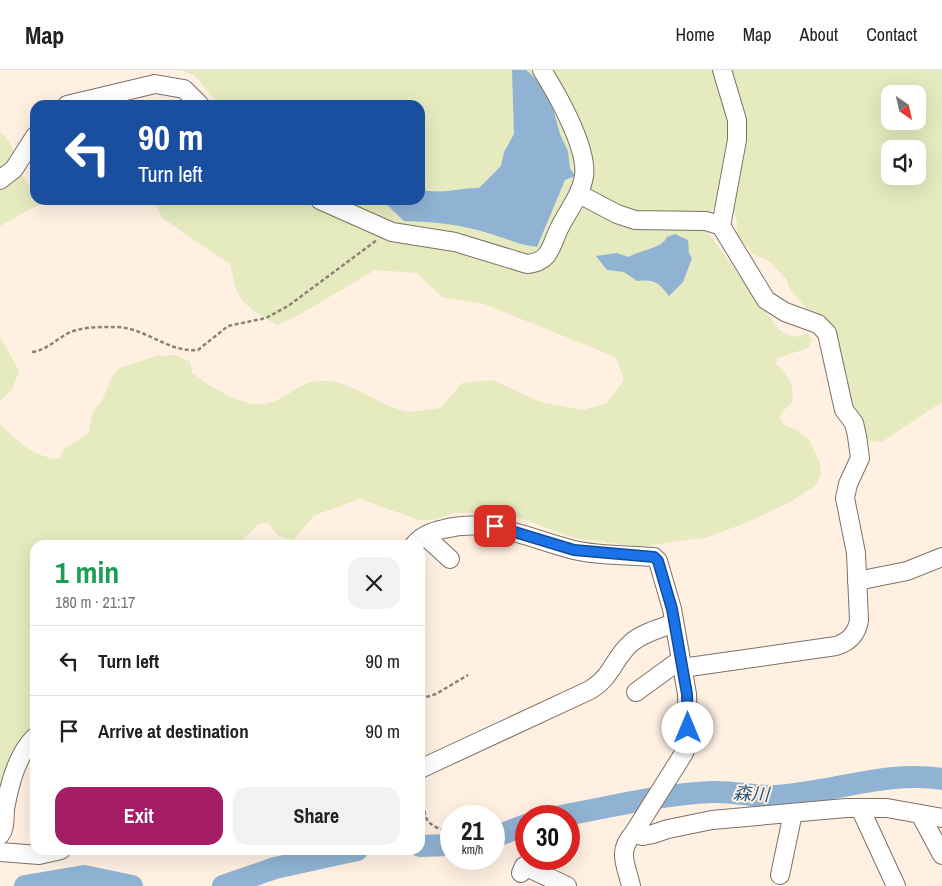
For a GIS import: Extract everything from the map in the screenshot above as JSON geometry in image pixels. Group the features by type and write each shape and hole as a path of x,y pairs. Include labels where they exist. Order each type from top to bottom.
{"street":[{"path":"331,205 392,232 455,242 527,264 539,263 547,256 567,212 579,194 584,174 579,146 566,112 542,70"},
{"path":"721,226 737,140 737,120 722,70"},
{"path":"88,100 155,84 184,89 195,100"},
{"path":"0,180 14,169 30,144"},
{"path":"579,194 617,214 635,220 706,221 721,226 766,300 784,312 818,324 827,333 844,410 854,423 860,458 848,484 845,498 856,553 858,628 845,643 681,664 636,692"},
{"path":"420,540 434,531 477,524 524,533 574,550 654,557 658,561 674,623 687,694 687,742 684,754 636,830 624,844 623,850 631,886"},
{"path":"425,543 450,558"},
{"path":"857,581 907,571 942,557"},
{"path":"425,767 590,690 608,677 631,643 642,636 674,623"},
{"path":"0,835 4,829 5,811 13,777 24,752 30,744"},
{"path":"636,830 643,836 712,820 860,808 887,808 942,818"},
{"path":"860,808 896,886"},
{"path":"780,876 793,813"},
{"path":"920,814 942,855"},
{"path":"0,852 30,854"},
{"path":"521,873 524,866 573,884"}],"path":[{"path":"32,352 43,351 65,335 94,327 120,327 140,331 181,349 198,350 228,326 266,318 288,306 368,244 392,232"},
{"path":"425,697 436,694 468,675"},
{"path":"425,813 430,826 440,830"}],"green space":[{"path":"180,70 942,70 942,402 882,442 869,441 855,418 844,387 837,354 836,328 821,315 806,308 790,289 787,280 770,262 752,253 737,234 737,221 729,201 722,198 711,211 706,230 779,330 793,337 808,334 812,340 808,348 778,358 776,364 788,377 793,391 792,403 779,417 785,426 795,429 809,439 820,463 821,475 815,486 790,502 748,522 708,537 639,547 574,538 506,513 454,513 433,520 419,520 360,499 315,515 293,540 278,536 268,523 259,524 244,540 30,540 30,744 0,827 0,424 27,448 42,456 60,459 62,451 89,432 93,411 102,401 111,379 119,368 157,356 175,355 190,362 192,373 209,385 239,400 260,404 269,403 284,397 310,382 328,381 358,390 386,405 410,411 419,411 440,408 462,383 492,380 541,402 583,410 607,403 624,380 616,357 484,304 442,297 417,273 375,270 297,316 277,325 258,314 244,302 236,287 231,265 161,217 156,205 425,205 425,100 215,100 194,75"},
{"path":"0,132 10,143 24,179 30,185 30,205 41,205 0,226"},
{"path":"0,337 19,371 12,390 0,401"}],"water":[{"path":"512,70 526,70 535,78 551,101 560,134 568,151 570,168 575,176 565,180 537,247 467,227 404,221 387,205 425,205 425,190 479,188 501,166 504,152 514,134"},
{"path":"675,234 688,240 689,253 692,258 683,282 669,296 656,282 637,281 624,272 607,270 596,256 617,253 628,257 661,244 667,237"}],"waterway":[{"name":"森川","path":"580,812 693,793 720,792 776,796 901,777 942,779"},
{"name":"森川","path":"505,833 515,829"},
{"name":"森川","path":"425,846 440,845"},
{"name":"森川","path":"223,886 275,868 334,855"},
{"name":"森川","path":"25,886 84,876 132,886"}],"route":[{"path":"495,526 524,533 574,550 654,557 658,561 672,609 675,637 687,694 688,728"}]}
